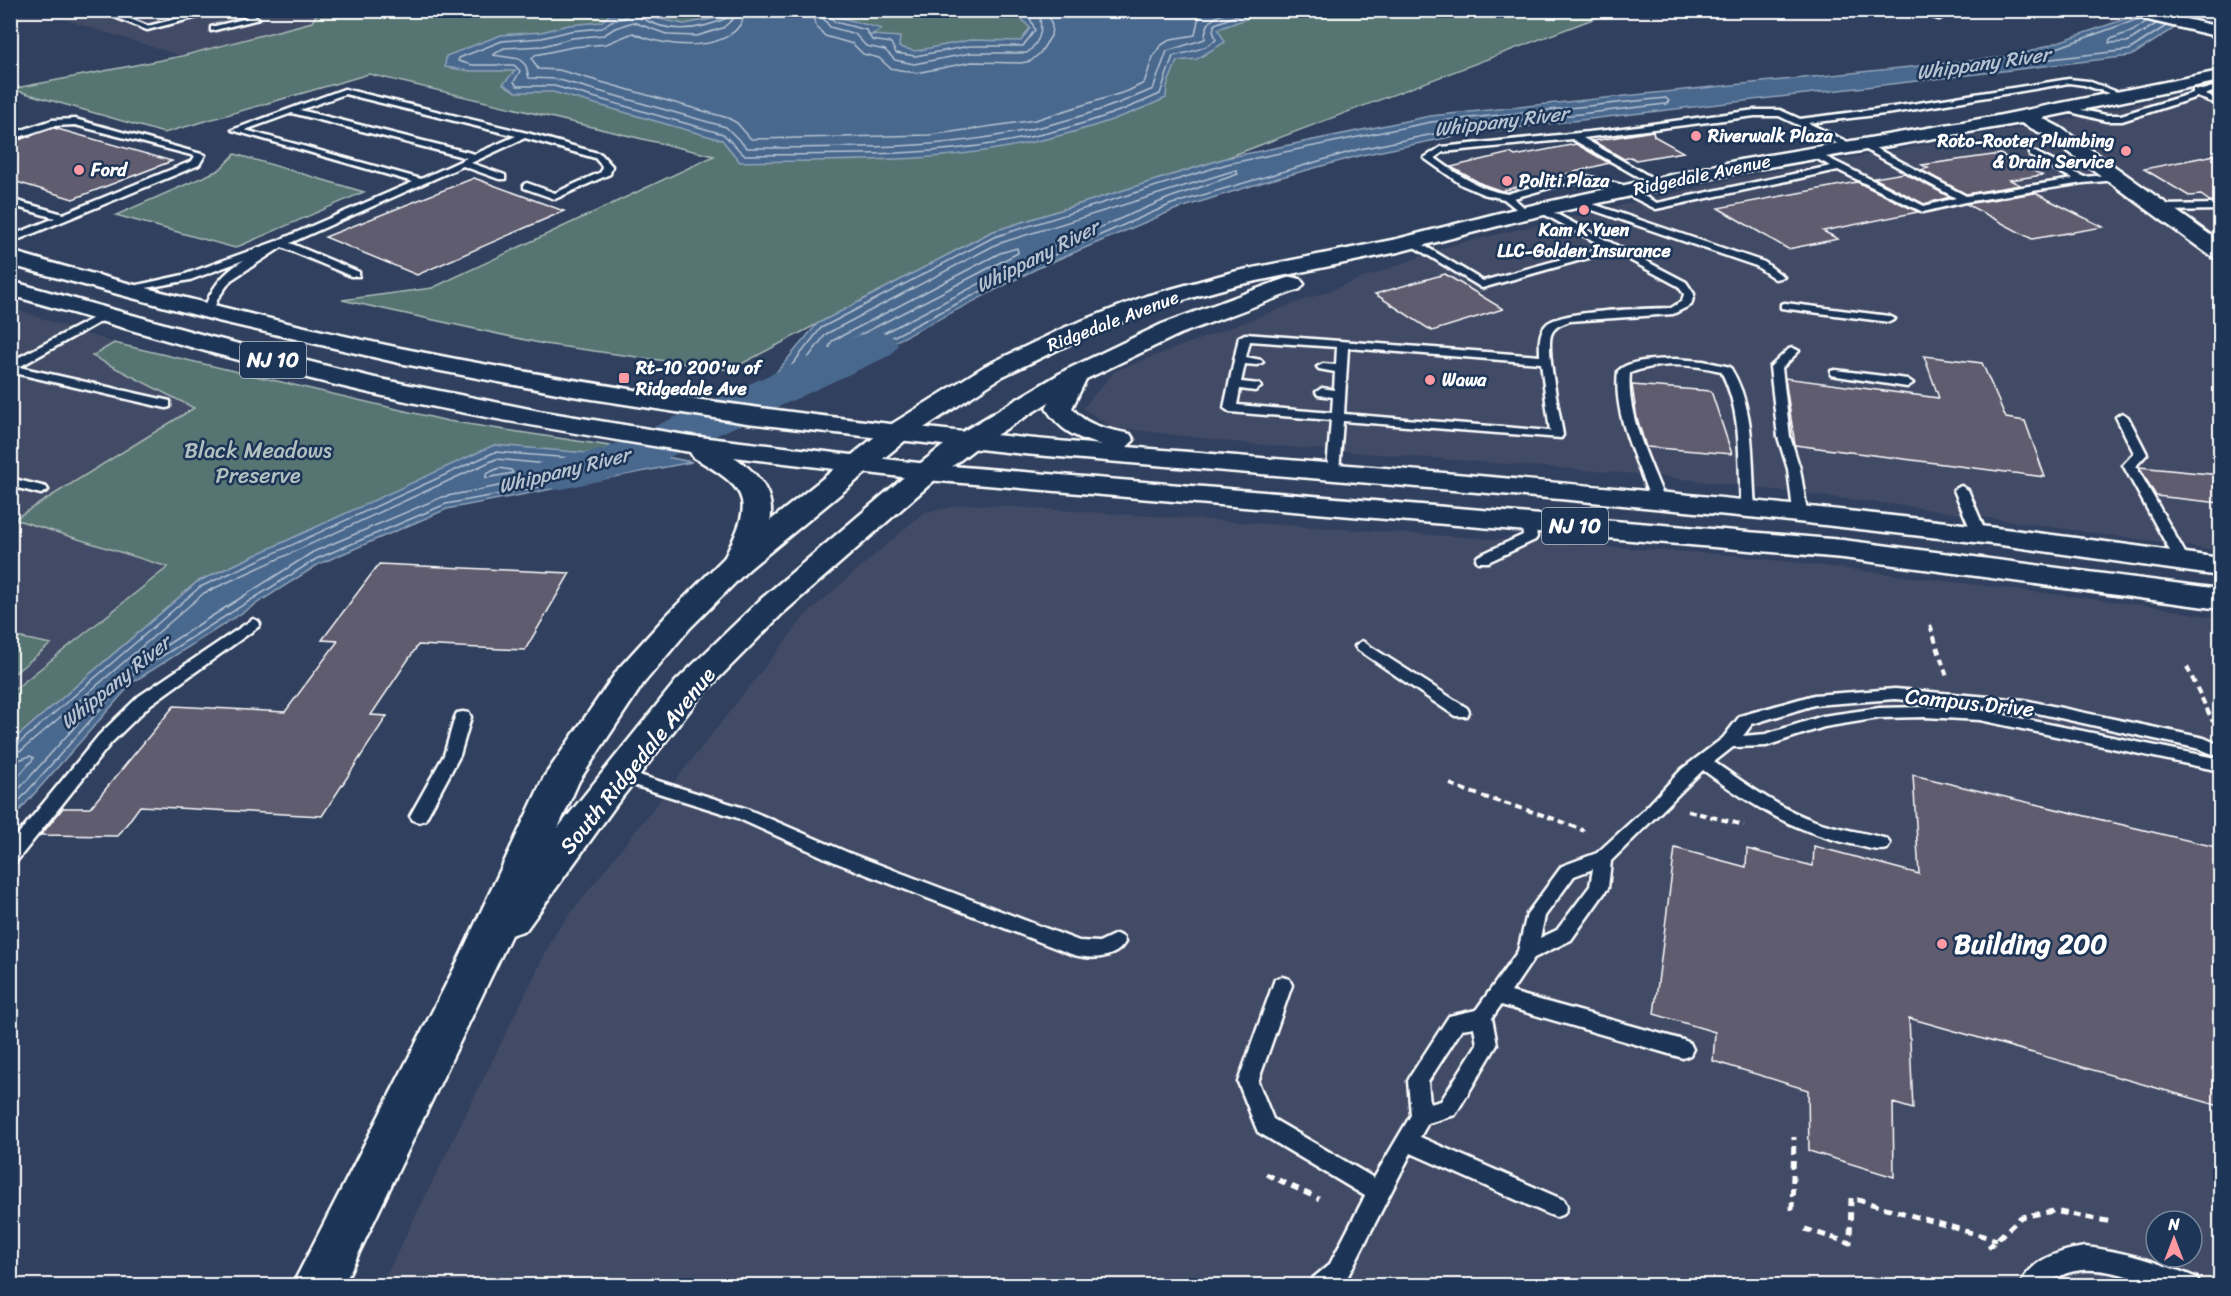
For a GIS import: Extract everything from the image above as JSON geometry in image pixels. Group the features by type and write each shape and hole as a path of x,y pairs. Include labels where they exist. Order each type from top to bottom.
{"main road":[{"path":"2124,10 2216,29"},
{"name":"Ridgedale Avenue","path":"858,465 897,433 994,371 1075,332 1154,302 1233,279 1404,244 1575,201 1656,184 1856,145 2025,117 2220,76"},
{"path":"2025,117 2054,132 2220,252"},
{"name":"Ridgedale Avenue","path":"927,472 967,441 1075,375 1181,325 1404,244"},
{"name":"NJ 10","path":"10,258 208,312 451,367 589,391 832,426 967,441 1748,506 1979,532 2220,567"},
{"name":"NJ 10","path":"10,288 374,386 538,419 691,444 785,457 927,472 1843,549 2220,599"},
{"path":"1075,375 1059,408 1065,420 1091,435 1181,449 1221,463"},
{"path":"691,444 737,470 756,493 757,520 737,563"},
{"name":"South Ridgedale Avenue","path":"317,1286 474,971 562,777 631,676 679,621 737,563 858,465"},
{"name":"South Ridgedale Avenue","path":"474,971 620,775 688,689 764,614 927,472"}],"lane":[{"path":"100,10 147,28 222,10"},
{"path":"120,18 152,10"},
{"path":"214,29 255,19 238,10"},
{"path":"1913,10 1939,17"},
{"path":"1798,122 1893,110 2069,81 2165,103"},
{"path":"2176,86 2199,92 2201,96 2220,103"},
{"path":"2063,109 2106,118 2122,118 2220,87"},
{"path":"422,182 236,130 344,92 524,135 598,156 607,166 606,174 555,196 527,186"},
{"path":"291,110 475,157"},
{"path":"1839,167 1656,206 1627,190 1593,179 1575,179 1507,197 1494,196 1444,169 1429,158 1441,150 1755,113 1780,113 1856,145 1965,199"},
{"path":"10,137 52,123 75,122 200,155 196,163 10,240"},
{"path":"128,290 186,278 281,243 524,135"},
{"path":"1573,136 1656,184"},
{"path":"1812,153 1923,209 1965,199 2083,180 2117,177"},
{"path":"2033,154 2083,180"},
{"path":"462,163 502,177"},
{"path":"1507,197 1614,248 1682,284 1689,294 1687,303 1673,311 1568,318 1551,325 1545,336 1546,360 1557,435 1230,408 1245,337 1546,360"},
{"path":"1575,201 1760,264 1779,277"},
{"path":"10,202 65,218"},
{"path":"2204,207 2220,219"},
{"path":"2160,208 2220,207"},
{"path":"281,243 356,274"},
{"path":"208,312 212,295 225,278 281,243"},
{"path":"1404,244 1482,285 1614,248"},
{"path":"1785,306 1889,319"},
{"path":"10,367 105,315"},
{"path":"1333,471 1343,345"},
{"path":"1793,351 1776,367 1784,437 1794,469 1800,512"},
{"path":"1240,360 1257,362"},
{"path":"1657,498 1625,403 1622,380 1624,371 1636,365 1712,365 1726,369 1737,387 1745,422 1748,506"},
{"path":"10,367 166,404"},
{"path":"1323,367 1341,369"},
{"path":"1835,373 1907,383"},
{"path":"1234,385 1255,387"},
{"path":"1322,392 1338,394"},
{"path":"2122,417 2141,454 2129,465 2182,560"},
{"path":"10,482 41,489"},
{"path":"1961,489 1979,532"},
{"path":"1483,559 1530,537 1528,522"},
{"path":"10,856 105,739 145,700 253,624"},
{"path":"1362,646 1461,712"},
{"name":"Campus Drive","path":"1482,1017 1527,953 1536,914 1569,871 1603,858 1650,814 1688,773 1729,742 1746,720 1814,700 1895,694 2024,705 2204,744 2220,751"},
{"name":"Campus Drive","path":"1729,742 1766,740 1823,722 1879,713 1925,712 1980,715 2220,765"},
{"path":"419,816 452,755 463,717"},
{"path":"1703,762 1744,792 1791,818 1822,830 1881,844"},
{"path":"620,775 741,813 843,858 1078,949 1101,950 1116,942"},
{"path":"1527,953 1564,935 1599,888 1603,858"},
{"path":"1282,985 1248,1082 1265,1125 1378,1192"},
{"path":"1498,996 1683,1049"},
{"path":"1332,1281 1421,1116 1418,1081 1456,1022 1482,1017 1486,1045 1448,1108 1421,1116"},
{"path":"1407,1141 1556,1207"},
{"path":"2031,1286 2050,1267 2075,1257 2098,1257 2189,1286"}],"path":[{"path":"1930,625 1945,669"},
{"path":"2187,667 2208,712"},
{"path":"1450,784 1476,796 1567,822 1584,831"},
{"path":"1680,818 1688,811 1744,825"},
{"path":"1792,1210 1794,1137"},
{"path":"1266,1174 1319,1199"},
{"path":"1805,1229 1850,1243 1851,1198 1997,1240"},
{"path":"1988,1248 2021,1217 2054,1211 2112,1222"}],"shaded area":[{"path":"37,11 318,11 313,22 182,56"},
{"path":"2220,85 2220,551 1906,506 1650,475 1251,444 1111,427 1083,408 1115,371 1449,246 1732,179 2061,121"},
{"path":"11,308 114,343 92,356 195,408 15,518 169,567 11,692"},
{"path":"967,504 1731,555 2158,607 2220,619 2220,1285 381,1286 556,932 806,615 923,513"}],"green space":[{"path":"318,11 1614,11 1226,158 991,232 730,370 544,344 342,300 432,288 714,156 369,74 164,133 11,89 182,56 312,22"},
{"path":"235,154 364,192 235,248 116,215 219,170"},
{"name":"Black Meadows Preserve","path":"114,343 448,421 610,446 598,454 494,446 197,582 11,742 11,692 168,567 14,519 194,408 92,356"},
{"path":"11,636 51,644 11,676"}],"water":[{"path":"731,10 838,11 835,16 882,29 871,35 900,37 899,47 915,51 970,40 1021,41 1030,28 1020,17 1027,11 1268,11 1218,29 1225,42 1197,59 1177,61 1167,86 1166,98 1138,110 1052,138 992,150 908,159 740,162 722,140 553,92 516,92 503,84 515,71 471,71 445,67 446,56 501,35 541,32 569,25 601,22 609,15 644,12 650,17 684,24 711,19"},
{"path":"2141,11 2201,11 2131,56 1470,133 1362,155 1174,210 1040,267 815,383 774,375 817,324 991,232 1226,158 1430,116 2017,56 2128,18"},
{"path":"494,445 598,454 610,446 692,462 447,509 319,564 133,682 11,820 11,742 197,582"}],"building":[{"name":"Ford","path":"53,128 172,161 73,199 10,180 10,143"},
{"path":"1653,131 1654,136 1683,152 1636,160 1631,157 1624,159 1593,141"},
{"name":"Politi Plaza","path":"1576,144 1609,163 1502,191 1482,184 1451,167 1510,153 1515,156"},
{"path":"2000,154 2042,175 2010,180 2020,185 1966,194 1921,170 1928,168 1922,165"},
{"path":"2220,154 2220,202 2211,202 2201,195 2189,196 2144,169"},
{"path":"1904,173 1950,197 1924,204 1874,178"},
{"path":"474,178 564,211 417,275 325,237"},
{"path":"1857,182 1918,212 1823,231 1838,239 1788,249 1718,208"},
{"path":"2035,193 2103,227 2032,239 1966,204"},
{"path":"1445,274 1503,309 1432,331 1375,294"},
{"path":"1924,356 1982,363 2006,418 2025,421 2045,477 1795,445 1785,378 1939,398"},
{"path":"1632,385 1711,391 1732,454 1646,447 1637,418"},
{"path":"2139,467 2220,475 2220,503 2156,496"},
{"path":"379,564 570,573 525,650 418,645 371,715 387,716 322,816 140,806 118,836 41,835 63,808 90,808 174,706 285,712 338,641 322,640"},
{"name":"Building 200","path":"1913,775 2220,848 2220,1106 1909,1018 1913,1109 1893,1103 1894,1177 1809,1151 1808,1090 1713,1061 1715,1032 1654,1014 1675,848 1746,867 1747,849 1813,866 1814,846 1919,874"}],"waterway":[{"name":"Whippany River","path":"558,474 619,461 875,345"}],"place":[{"name":"Riverwalk Plaza","path":"1696,136"},
{"name":"Roto-Rooter Plumbing & Drain Service","path":"2126,151"},
{"name":"Ford","path":"79,170"},
{"name":"Politi Plaza","path":"1507,181"},
{"name":"Kam K Yuen LLC-Golden Insurance","path":"1584,210"},
{"name":"Rt-10 200'w of Ridgedale Ave","path":"624,378"},
{"name":"Wawa","path":"1430,380"},
{"name":"Building 200","path":"1942,944"}]}
